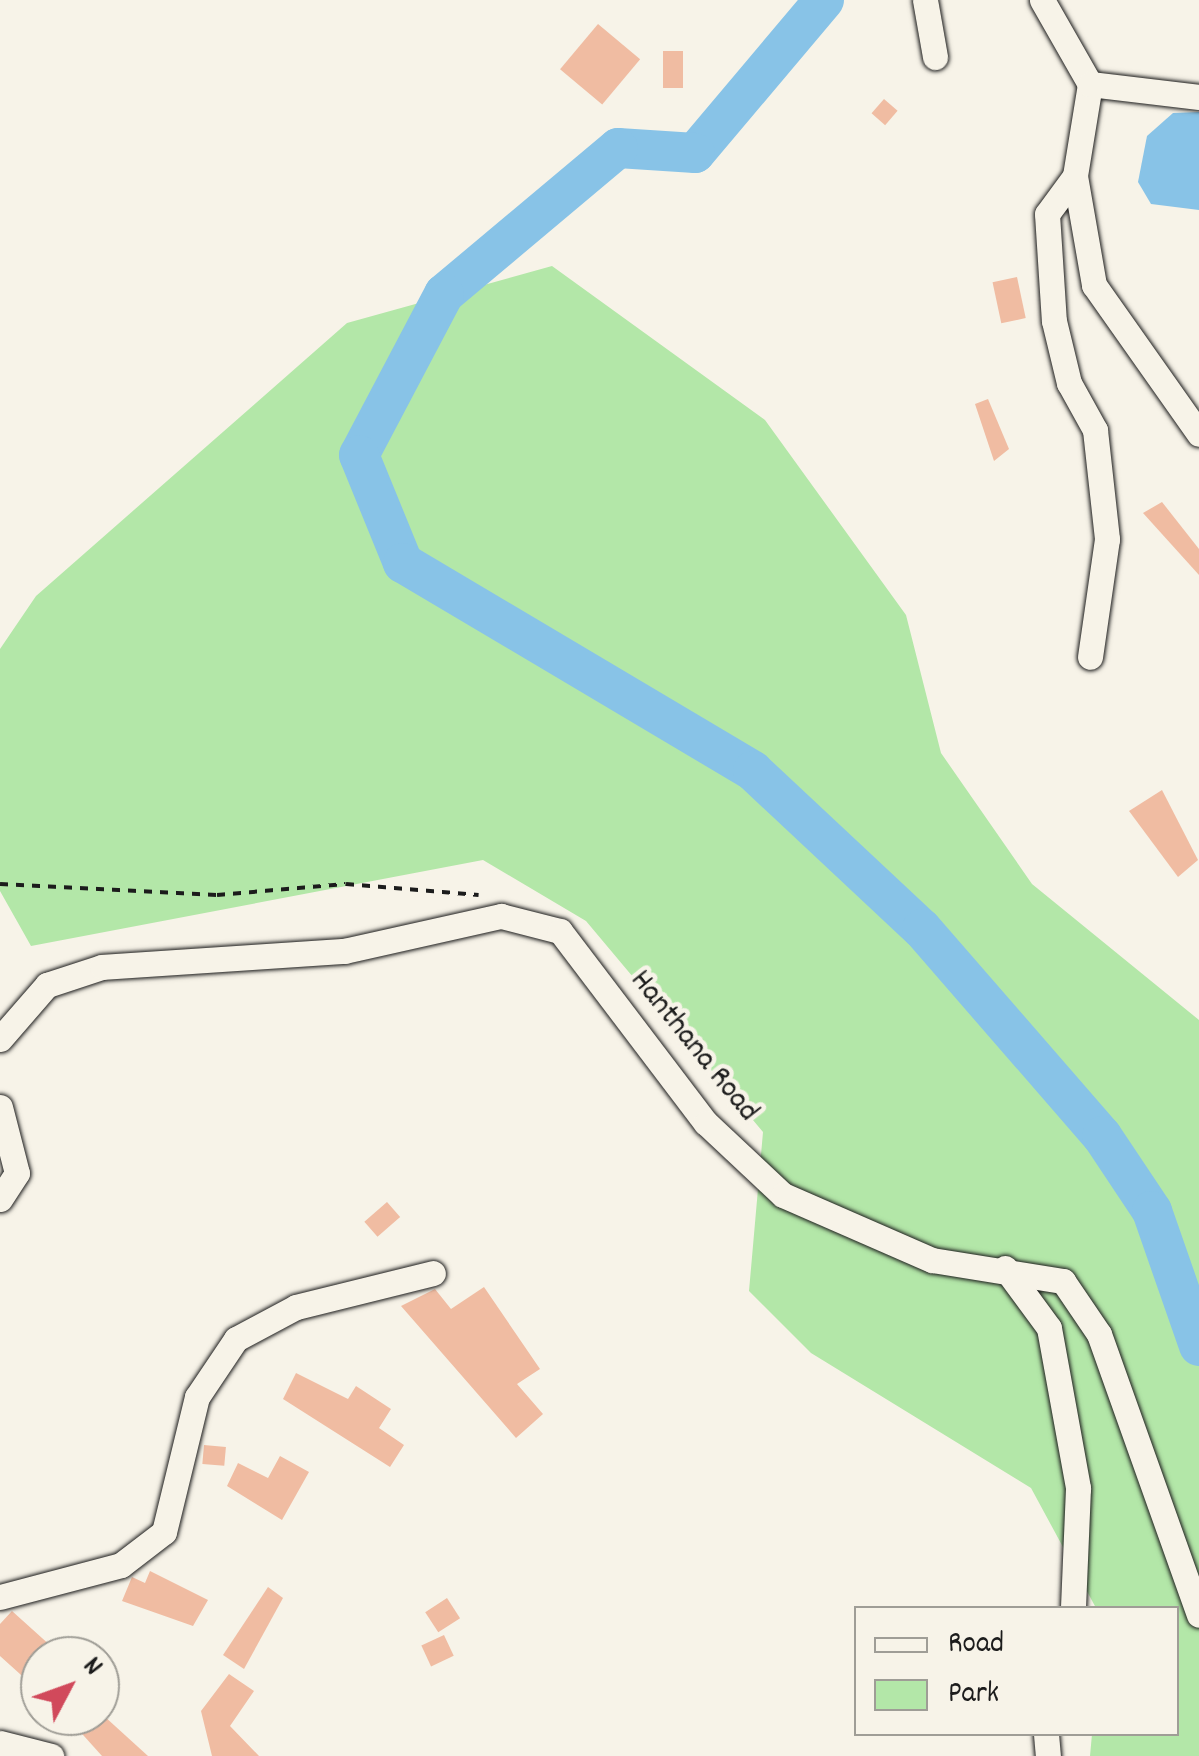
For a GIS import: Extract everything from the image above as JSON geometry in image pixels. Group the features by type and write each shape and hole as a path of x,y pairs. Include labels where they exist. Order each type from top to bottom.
{"street":[{"path":"926,0 935,57"},
{"path":"1042,0 1090,84 1075,176 1094,285 1199,434"},
{"path":"1090,84 1199,97"},
{"path":"1075,176 1048,214 1054,320 1068,384 1096,430 1108,538 1090,657"},
{"name":"Hanthana Road","path":"0,1039 47,984 102,967 344,950 500,916 560,930 706,1123 783,1195 932,1260 1002,1265 1063,1281 1099,1334 1199,1615"},
{"path":"0,1108 17,1173 0,1199"},
{"path":"1002,1265 1049,1328 1078,1488 1073,1606"},
{"path":"0,1597 121,1565 164,1532 196,1397 236,1339 296,1307 433,1274"},
{"path":"0,1743 51,1756"}],"path":[{"path":"0,884 217,895 346,884 453,890 492,898 500,916"}],"green space":[{"path":"552,266 765,420 906,615 941,753 1032,884 1199,1020 1199,1756 1090,1756 1092,1736 1179,1736 1179,1606 1095,1606 1031,1488 811,1353 749,1291 763,1132 586,921 483,860 31,946 0,891 0,649 36,596 347,323"}],"water":[{"path":"1199,112 1199,210 1151,204 1138,182 1147,136 1173,113"}],"building":[{"path":"598,24 640,59 602,105 560,69"},
{"path":"663,51 683,51 683,88 663,88"},
{"path":"884,99 898,111 885,125 872,113"},
{"path":"1017,277 1026,318 1001,323 993,282"},
{"path":"988,399 1009,449 994,461 975,404"},
{"path":"1162,502 1199,549 1199,575 1143,513"},
{"path":"1162,790 1198,860 1178,877 1129,811"},
{"path":"387,1202 400,1217 377,1237 364,1222"},
{"path":"484,1287 540,1369 517,1384 543,1414 516,1438 401,1306 435,1289 451,1309"},
{"path":"296,1373 348,1399 356,1386 391,1409 379,1428 404,1445 390,1467 283,1399"},
{"path":"204,1445 226,1447 224,1466 202,1464"},
{"path":"280,1456 309,1472 282,1520 227,1486 238,1463 268,1478"},
{"path":"150,1571 208,1600 193,1626 122,1601 132,1577 145,1583"},
{"path":"268,1587 283,1598 244,1669 223,1655"},
{"path":"447,1598 460,1618 438,1632 425,1612"},
{"path":"12,1611 40,1636 20,1636 20,1674 0,1656 0,1624"},
{"path":"444,1635 454,1656 431,1666 421,1646"},
{"path":"229,1674 254,1691 230,1726 259,1756 212,1756 201,1711"},
{"path":"120,1731 148,1756 102,1756 84,1736 120,1736"}],"waterway":[{"path":"824,0 695,153 618,148 444,294 359,455 403,563 753,771 922,929 1102,1136 1152,1211 1199,1346"}]}
